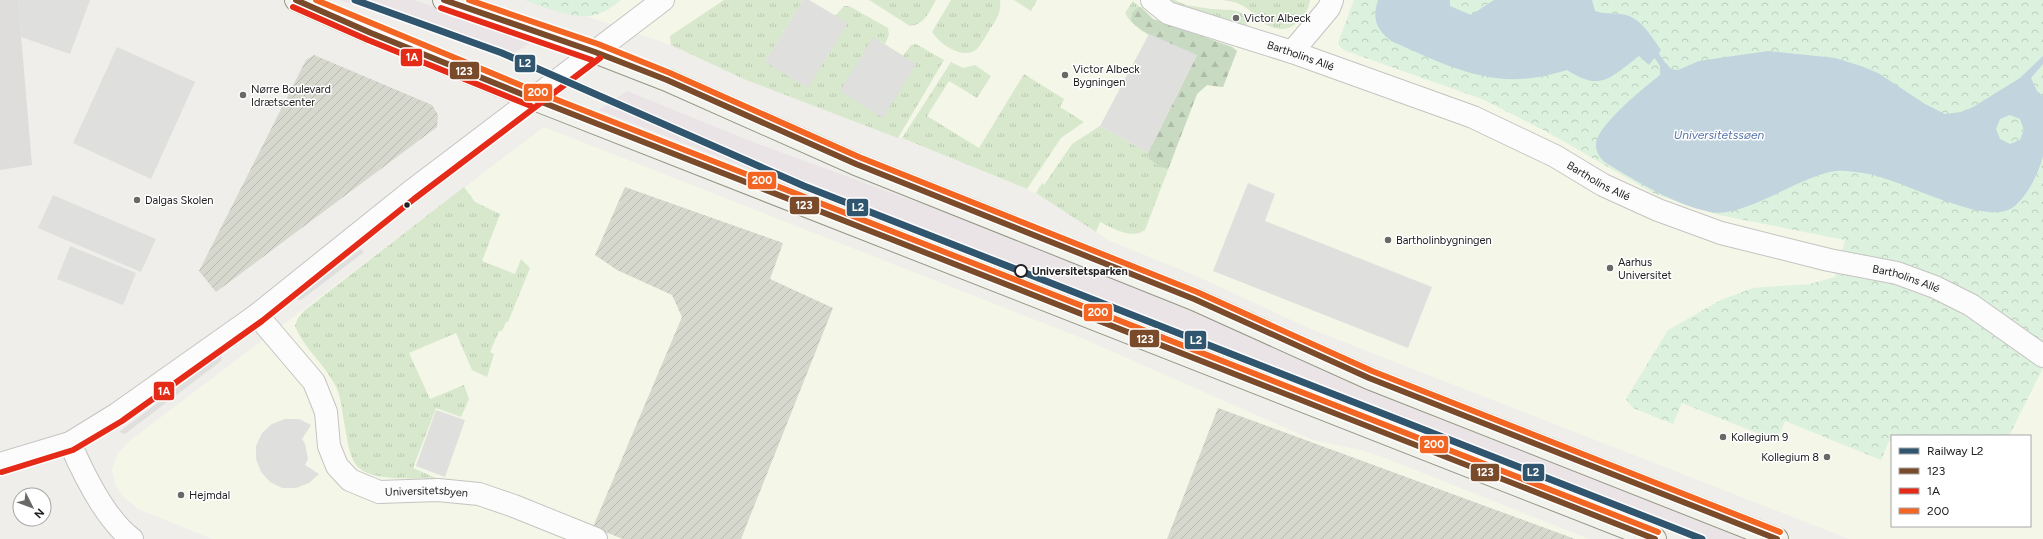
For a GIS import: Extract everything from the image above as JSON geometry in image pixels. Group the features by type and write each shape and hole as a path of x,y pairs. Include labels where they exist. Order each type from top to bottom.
{"main road":[{"path":"296,0 371,34 534,99 1655,539"},
{"path":"444,0 595,52 667,80 856,164 1194,299 1368,378 1777,539"}],"street":[{"path":"0,464 70,442 117,414 257,315 409,193 663,0"},
{"name":"Bartholins Allé","path":"1152,0 1168,13 1292,52 1473,117 1555,156 1603,185 1647,207 1721,233 1829,260 1897,273 1935,287 1972,305 2043,356"},
{"path":"1292,52 1329,8 1332,0"},
{"name":"Universitetsbyen","path":"257,315 314,382 326,412 329,446 337,466 350,480 379,492 438,490 479,494 514,506 596,539"},
{"path":"70,442 106,512 123,532 132,539"}],"shaded area":[{"path":"0,0 18,0 32,165 0,170"},
{"path":"18,0 90,0 70,54 21,37"},
{"path":"340,0 414,0 533,41 505,59"},
{"name":"Aarhus Universitet","path":"539,0 2043,0 2043,539 1849,539 1313,330 1194,275 1110,241 1043,196 902,138 746,80 671,45"},
{"path":"803,0 809,0 848,23 808,88 765,62"},
{"path":"1149,34 1197,55 1148,153 1100,126"},
{"path":"873,37 916,64 883,118 840,91"},
{"path":"117,47 195,82 151,179 73,143"},
{"path":"314,55 432,105 438,115 437,127 216,292 199,271 306,60"},
{"path":"627,91 753,142 963,219 1192,309 1371,391 1749,539 1691,539 599,110"},
{"path":"544,127 1084,339 1313,440 1361,450 1380,456 1589,539 212,539 138,509 123,496 115,484 112,470 118,453 132,439"},
{"path":"1248,183 1275,194 1265,221 1432,287 1408,348 1213,271"},
{"path":"625,187 783,243 770,279 833,308 741,539 623,539 593,527 682,317 672,295 617,270 595,255"},
{"path":"53,195 156,239 141,272 38,228"},
{"path":"70,246 136,273 123,305 57,279"},
{"path":"361,249 364,252 301,300 294,299"},
{"path":"222,354 221,361 125,434 119,432"},
{"path":"1218,408 1575,539 1167,539"},
{"path":"436,410 465,420 445,477 416,466"},
{"path":"285,419 299,419 311,425 302,439 305,444 308,459 305,465 319,474 309,483 296,488 282,488 270,482 261,472 256,459 256,446 262,433 272,424"}],"green space":[{"path":"524,0 621,0 601,13 592,16 580,16 563,13"},
{"path":"724,0 803,0 765,62 847,23 835,16 844,6 849,6 888,28 889,35 885,44 873,37 903,56 911,45 916,44 944,60 898,138 746,80 671,45 670,36"},
{"path":"869,0 936,0 929,13 923,20 910,26"},
{"path":"951,0 1000,0 1000,8 996,19 981,45 971,52 965,53 952,50 940,41 932,32"},
{"path":"1014,0 1037,0 1031,11"},
{"path":"1166,0 1175,0 1186,5 1240,12 1247,18 1247,27"},
{"path":"1222,0 1310,0 1301,20 1289,28 1282,29 1267,25 1250,10 1241,5"},
{"path":"1354,0 2043,0 2043,368 2010,435 1891,435 1891,441 1889,441 1881,460 1785,421 1777,441 1682,403 1673,424 1633,408 1626,399 1668,330 1721,300 1753,288 1810,284 1835,277 1845,240 1719,215 1655,194 1549,133 1482,99 1346,51 1341,48 1338,43"},
{"path":"1133,1 1153,19 1232,47 1237,51 1223,87 1207,85 1197,94 1145,230 1134,234 1122,232 1100,222 1096,232 1036,193 1042,183 1044,185 1072,144 1100,126 1148,153 1197,55 1157,39 1138,28 1125,13"},
{"path":"1138,7 1141,7 1153,19 1232,47 1237,51 1223,87 1207,85 1197,94 1168,169 1161,167 1149,159 1148,153 1197,55 1153,37 1138,27 1131,21 1132,13"},
{"path":"951,62 963,68 975,65 991,76 977,98 949,81 927,116 979,148 1024,74 1064,99 1060,107 1084,122 1061,138 1027,189 902,138"},
{"path":"464,187 475,202 500,214 482,261 515,274 521,259 530,268 508,322 506,322 502,331 499,331 490,352 494,354 487,377 472,370 456,333 409,353 430,399 464,385 469,399 461,417 436,408 413,468 436,478 404,479 374,475 365,472 355,464 347,440 338,392 330,376 303,341 295,326 298,318 305,310"}],"water":[{"path":"1378,0 1450,0 1450,6 1471,15 1494,0 1592,0 1595,11 1629,16 1639,22 1661,50 1649,65 1639,56 1620,71 1605,80 1589,80 1579,77 1567,70 1531,78 1494,78 1441,63 1391,41 1382,32 1377,23 1375,13"},
{"name":"Universitetssøen","path":"1768,51 1835,58 1878,73 1925,104 1945,114 1961,112 1973,107 2020,78 2043,56 2043,64 2031,78 2037,91 2043,96 2043,156 2041,163 2031,186 2021,200 2010,209 1997,212 1979,211 1960,206 1878,176 1842,171 1822,174 1739,209 1724,212 1710,212 1696,208 1656,192 1606,163 1599,156 1596,145 1598,137 1604,128 1622,107 1660,75 1660,67 1666,63 1671,69 1678,70 1699,61","holes":["2010,115 2020,119 2024,130 2020,140 2010,144 2000,139 1996,129 2000,119"]}],"waterway":[{"path":"1657,56 1663,65"}],"rail line":[{"name":"L2","path":"355,0 502,53 804,186 1702,539"}],"transit line":[{"name":"123","path":"296,0 371,33 534,99 1655,539"},
{"name":"200","path":"316,0 537,92 1658,532"},
{"name":"123","path":"444,0 595,52 667,80 856,164 1194,299 1369,378 1777,539"},
{"name":"200","path":"469,0 598,44 670,73 859,157 1197,292 1372,371 1780,532"},
{"name":"1A","path":"293,7 368,40 531,106"},
{"name":"1A","path":"441,8 592,60"},
{"name":"1A","path":"2,472 73,450 122,421 262,321 414,199 600,58"}],"place":[{"name":"Victor Albeck","path":"1236,18"},
{"name":"Victor Albeck Bygningen","path":"1065,75"},
{"name":"Nørre Boulevard Idrætscenter","path":"243,95"},
{"name":"Dalgas Skolen","path":"137,200"},
{"name":"Bartholinbygningen","path":"1388,240"},
{"name":"Aarhus Universitet","path":"1610,268"},
{"name":"Universitetsparken","path":"1021,271"},
{"name":"Kollegium 9","path":"1723,437"},
{"name":"Kollegium 8","path":"1827,457"},
{"name":"Hejmdal","path":"181,495"}]}
